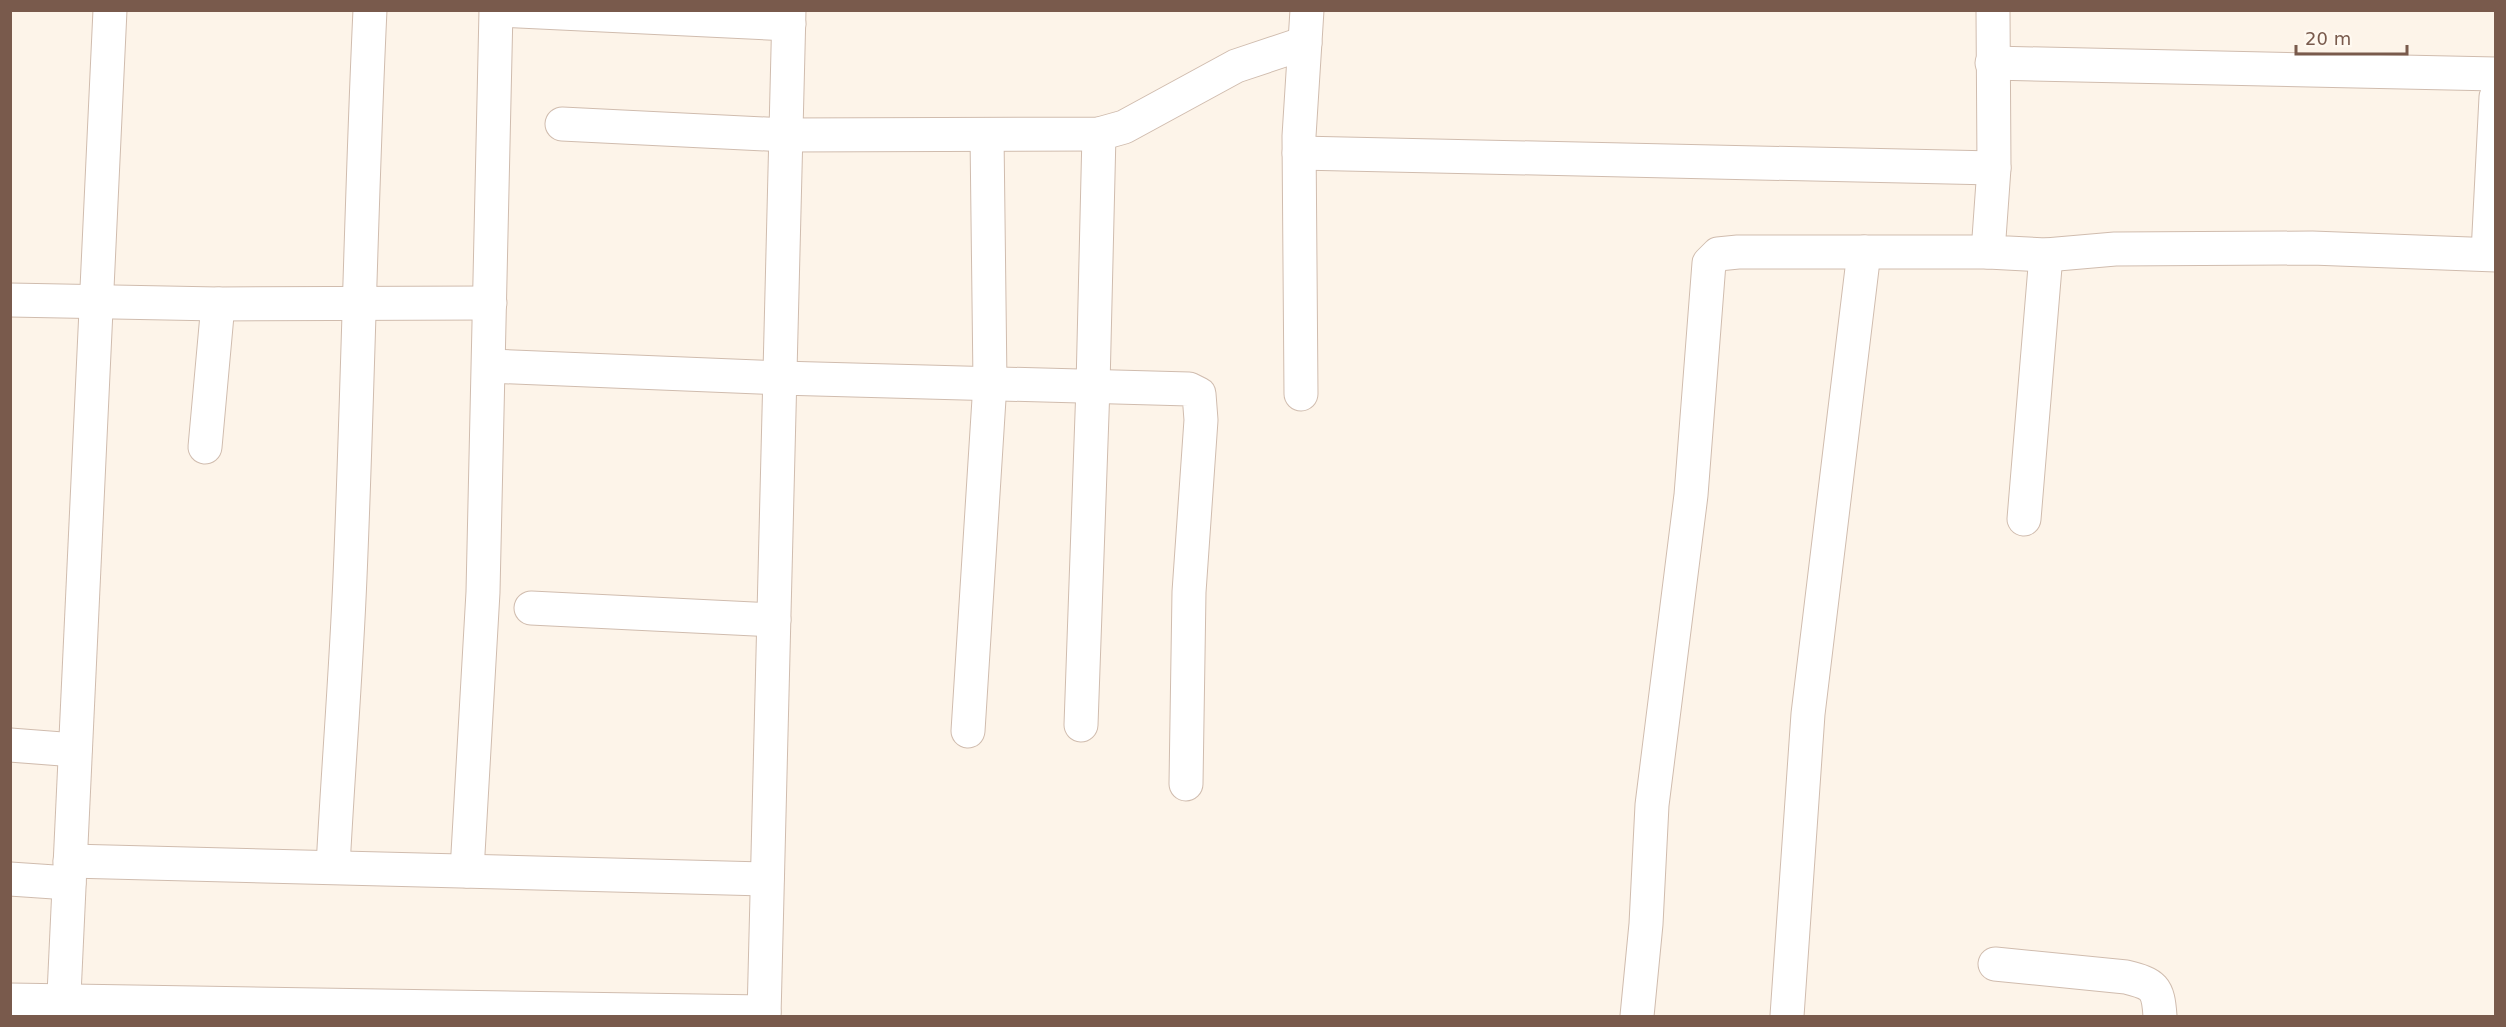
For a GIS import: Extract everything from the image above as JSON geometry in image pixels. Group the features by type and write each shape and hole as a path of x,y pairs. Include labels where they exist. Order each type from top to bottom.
{"street":[{"path":"63,1009 110,10"},
{"path":"333,867 350,580 361,303 362,184 370,10"},
{"path":"10,1000 63,1009 764,1014 789,17 498,10 483,592 467,871"},
{"path":"1301,394 1299,153 1307,10"},
{"path":"1988,252 1994,168 1993,10"},
{"path":"562,124 786,135 1099,134 1124,127 1236,66 1305,43"},
{"path":"1992,63 2496,74"},
{"path":"1637,1017 1646,924 1652,805 1691,495 1709,263 1718,254 1738,252 1988,252 2046,255 2115,249 2312,248 2492,254 2496,97"},
{"path":"1081,725 1099,134"},
{"path":"968,731 990,383 987,135"},
{"path":"1299,153 1994,168"},
{"path":"1787,1017 1808,714 1864,252"},
{"path":"2024,519 2046,255"},
{"path":"10,300 219,304 490,303"},
{"path":"205,447 219,304"},
{"path":"489,366 780,378 1189,389 1199,394 1202,403 1189,592 1186,784"},
{"path":"531,608 774,620"},
{"path":"10,745 75,750"},
{"path":"10,879 70,872 333,867 767,879"},
{"path":"1995,964 2126,977 2146,982 2155,989 2159,997 2160,1017"}]}
